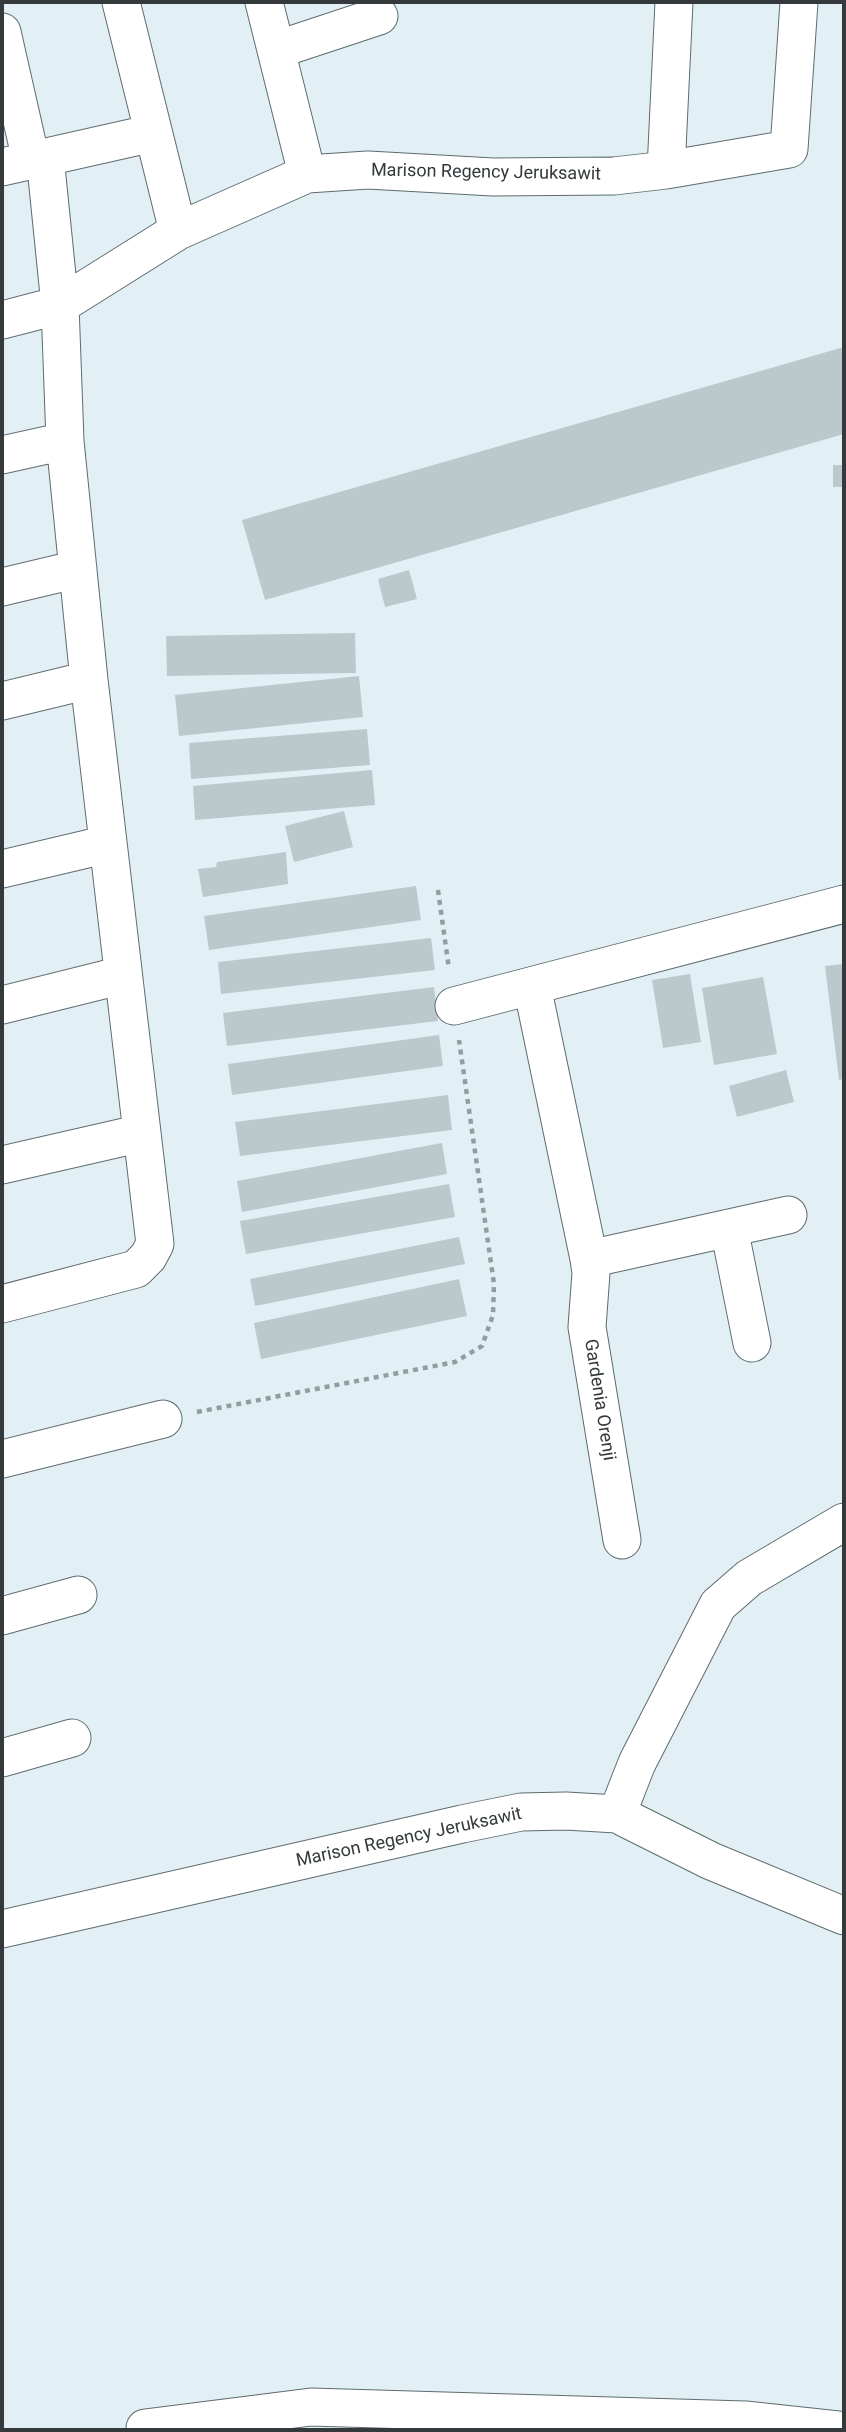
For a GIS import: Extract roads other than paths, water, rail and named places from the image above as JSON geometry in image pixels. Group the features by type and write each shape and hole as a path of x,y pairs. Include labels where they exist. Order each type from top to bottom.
{"street":[{"path":"121,2 178,232"},
{"path":"264,2 307,174"},
{"path":"666,170 674,2"},
{"name":"Marison Regency Jeruksawit","path":"2,320 60,305 178,232 307,174 368,170 493,177 614,176 789,149 799,2"},
{"path":"275,50 379,16"},
{"path":"2,32 26,161 60,305 65,440 89,680 155,1244 148,1257 136,1269 2,1304"},
{"path":"26,161 153,132"},
{"path":"2,455 65,440"},
{"path":"2,587 78,569"},
{"path":"2,701 89,680"},
{"path":"2,869 108,844"},
{"path":"454,1006 844,904"},
{"path":"2,1005 123,975"},
{"name":"Gardenia Orenji","path":"532,986 589,1259 586,1321 622,1540"},
{"path":"2,1165 142,1132"},
{"path":"589,1259 788,1215"},
{"path":"729,1228 752,1343"},
{"path":"2,1460 163,1419"},
{"path":"617,1814 637,1763 718,1605 749,1578 844,1522"},
{"path":"2,1616 78,1595"},
{"path":"2,1758 72,1738"},
{"name":"Marison Regency Jeruksawit","path":"2,1929 462,1824 521,1812 566,1811 617,1814 711,1861 844,1916"},
{"path":"145,2428 311,2407 424,2421 744,2425 838,2430"}]}
